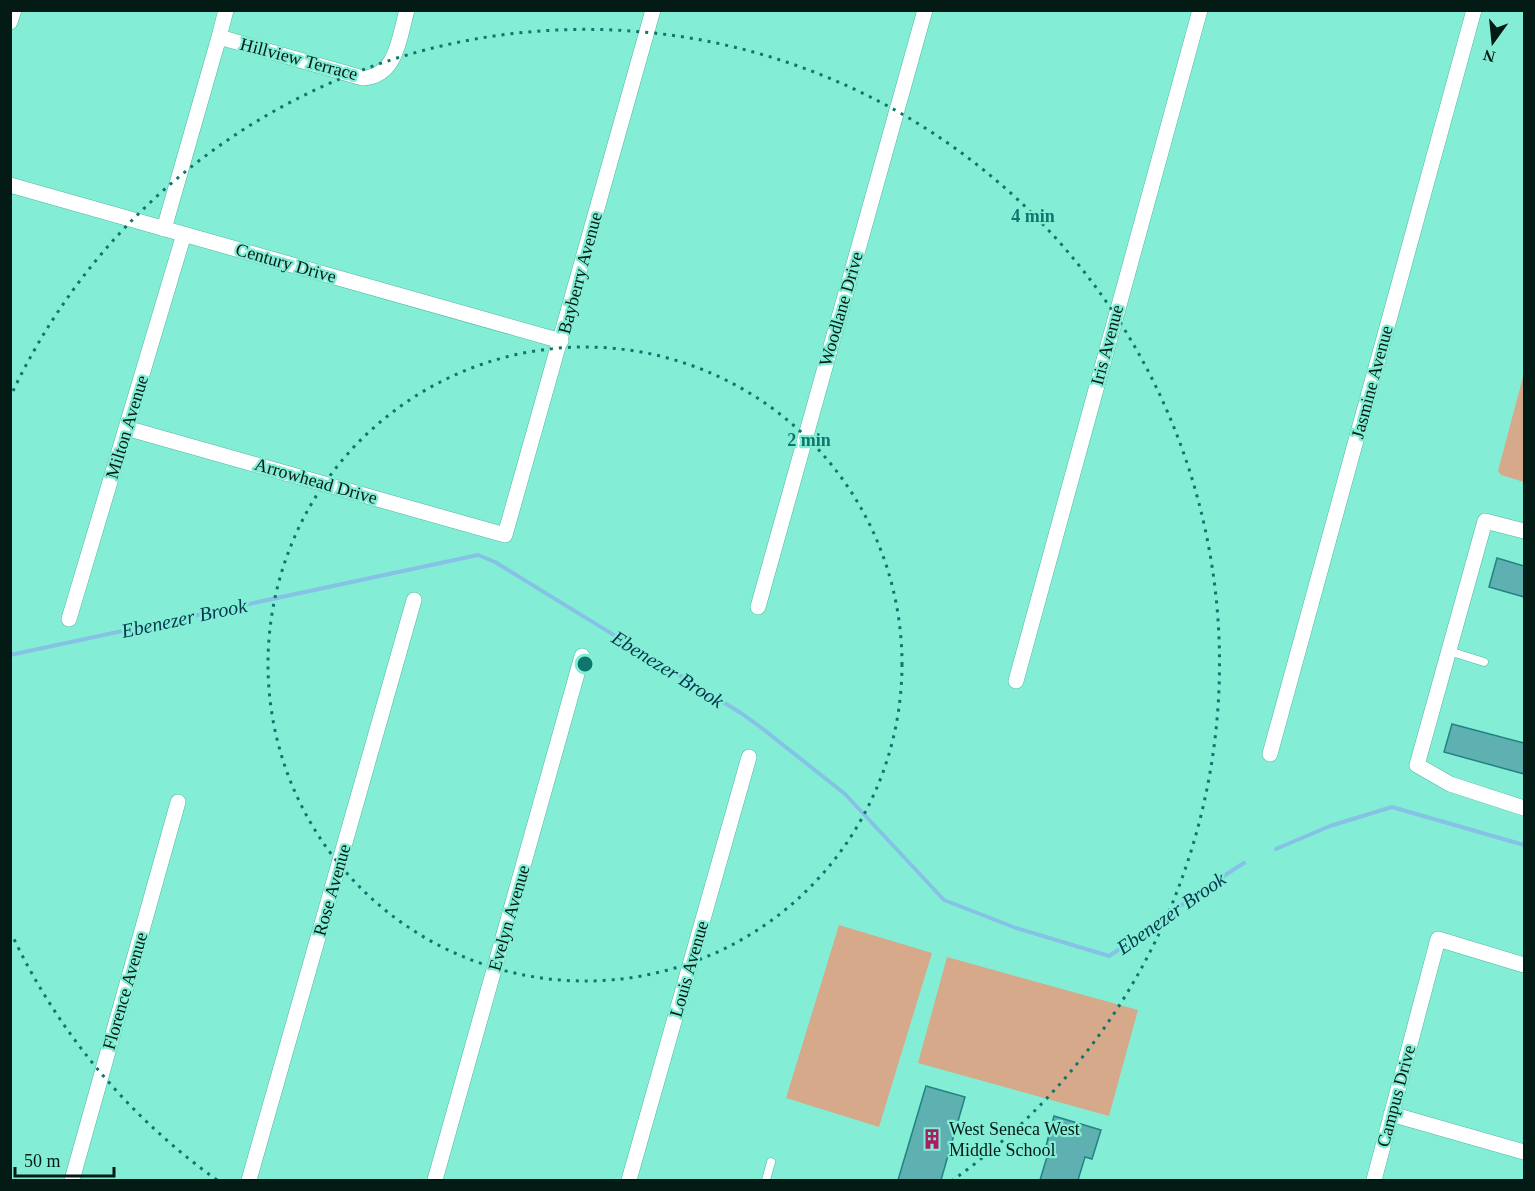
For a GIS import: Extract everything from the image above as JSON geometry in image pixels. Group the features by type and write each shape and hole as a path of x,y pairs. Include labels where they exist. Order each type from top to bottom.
{"street":[{"path":"10,22 14,10"},
{"name":"Hillview Terrace","path":"164,228 226,10"},
{"name":"Hillview Terrace","path":"219,38 363,78 373,77 381,74 393,60 407,10"},
{"name":"Bayberry Avenue","path":"505,535 653,10"},
{"name":"Woodlane Drive","path":"758,607 925,10"},
{"name":"Iris Avenue","path":"1016,681 1200,10"},
{"name":"Jasmine Avenue","path":"1270,754 1474,10"},
{"name":"Century Drive","path":"10,185 561,341"},
{"name":"Milton Avenue","path":"69,619 184,234"},
{"name":"Arrowhead Drive","path":"126,428 505,535"},
{"path":"1524,531 1485,521 1417,765 1450,784 1524,808"},
{"name":"Rose Avenue","path":"249,1180 414,600"},
{"name":"Evelyn Avenue","path":"435,1180 582,656"},
{"name":"Louis Avenue","path":"629,1180 749,757"},
{"name":"Florence Avenue","path":"72,1180 178,802"},
{"name":"Campus Drive","path":"1374,1180 1438,939 1524,965"},
{"path":"1392,1114 1524,1152"}],"lane":[{"path":"1449,651 1484,662"},
{"path":"766,1180 771,1162"}],"shaded area":[{"path":"1524,373 1524,482 1501,475 1498,471"},
{"path":"839,925 932,953 879,1127 786,1098"},
{"path":"947,957 1138,1010 1109,1116 918,1063"}],"building":[{"path":"1497,558 1524,566 1524,597 1489,587"},
{"path":"1452,724 1524,743 1524,774 1444,752"},
{"name":"West Seneca West Middle School","path":"926,1086 965,1097 941,1180 898,1180"},
{"name":"West Seneca West Middle School","path":"1054,1116 1101,1130 1092,1159 1085,1157 1078,1180 1040,1180 1050,1147 1046,1146"}],"waterway":[{"name":"Ebenezer Brook","path":"10,655 478,555 495,562 741,713 763,729 845,794 944,900 1016,928 1109,956 1244,863"},
{"name":"Ebenezer Brook","path":"1276,849 1330,826 1392,807 1524,845"}],"place":[{"name":"West Seneca West Middle School","path":"932,1139"}]}
